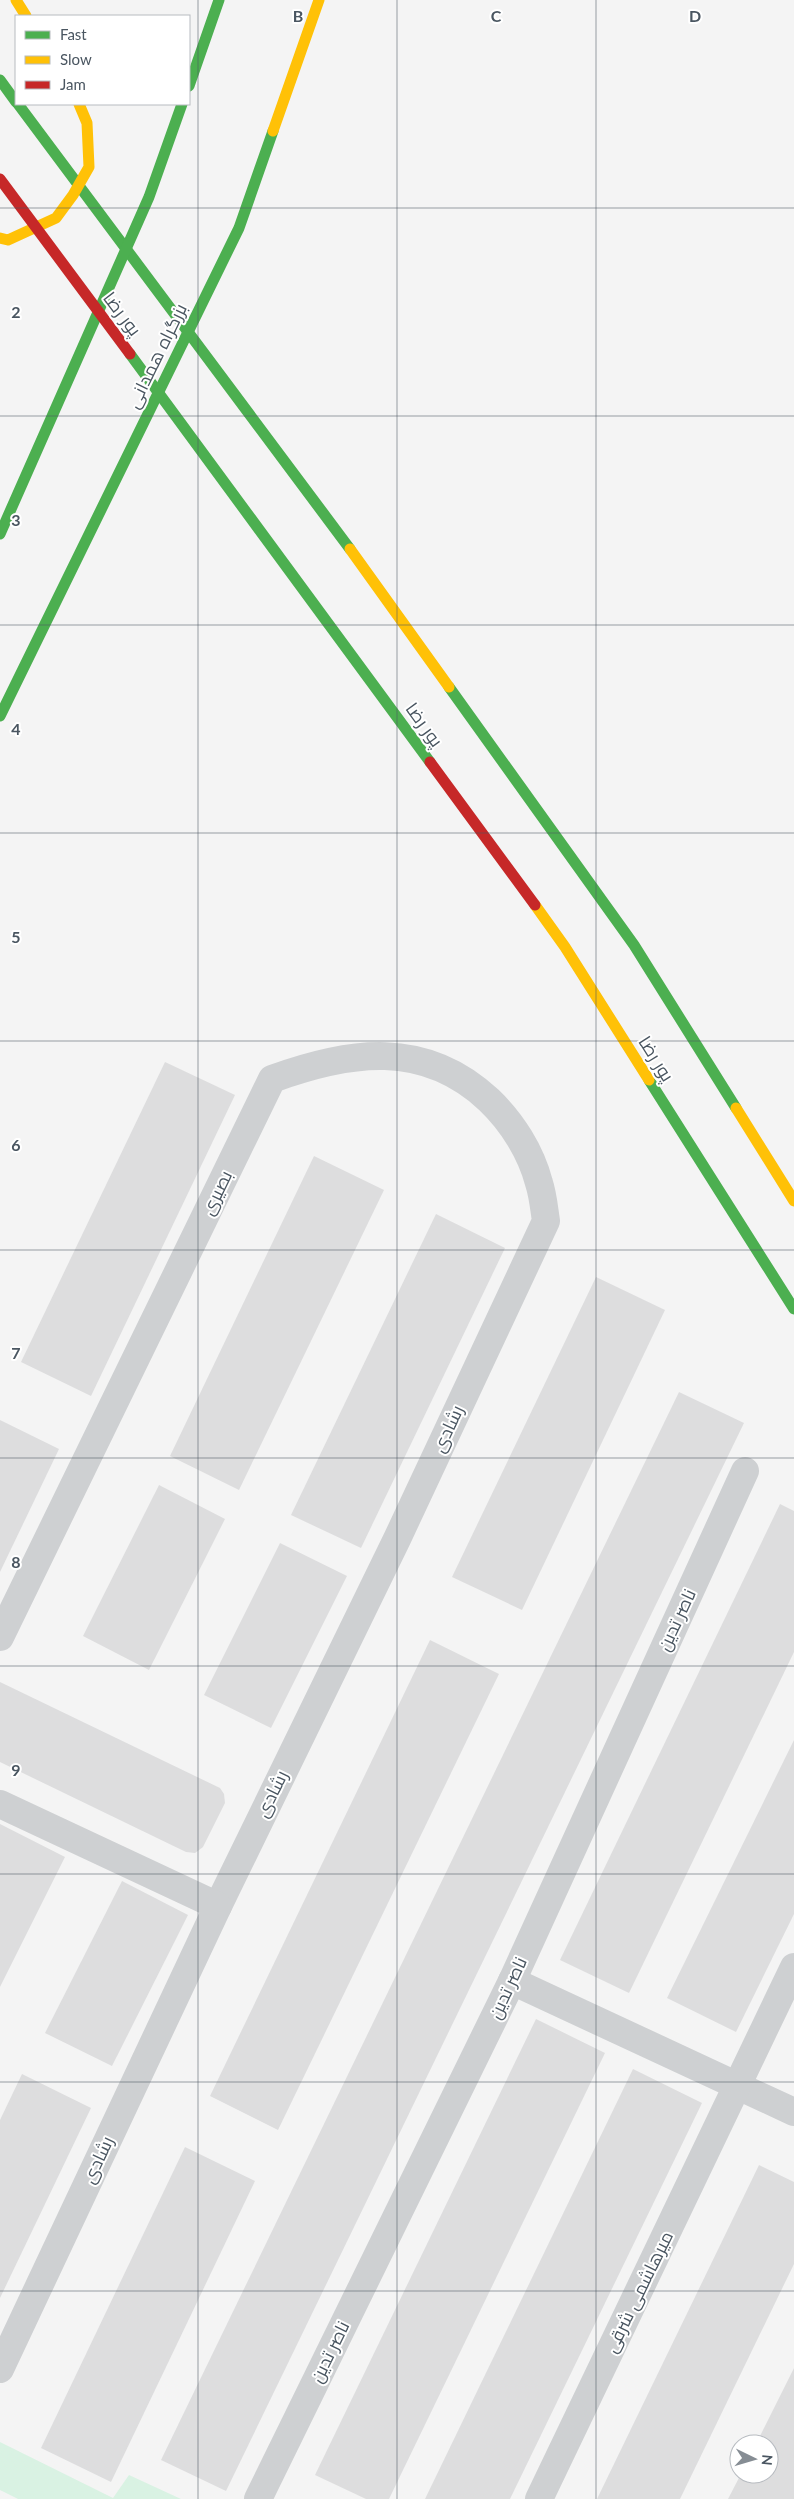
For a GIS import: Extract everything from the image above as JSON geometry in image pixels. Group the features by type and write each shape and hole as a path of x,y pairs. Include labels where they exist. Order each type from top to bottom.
{"main road":[{"path":"16,0 25,15"},
{"path":"190,83 220,0"},
{"name":"بزرگراه همدانی","path":"0,716 239,228 319,0"},
{"path":"0,80 15,100"},
{"path":"18,105 314,500 634,945 794,1201"},
{"path":"0,238 8,240 56,218 73,195 89,167 88,123 79,105"},
{"path":"0,534 149,197 182,105"},
{"name":"پور رضا","path":"0,180 270,543 565,947 794,1309"}],"street":[{"name":"بصیری","path":"0,1637 272,1079 307,1067 350,1058 396,1056 436,1064 471,1083 499,1110 522,1141 539,1182 546,1220"},
{"name":"رشادی","path":"0,2369 218,1906 396,1539 546,1220"},
{"name":"ناصر تدین","path":"258,2499 512,1981 745,1471"},
{"path":"0,1804 218,1906"},
{"name":"میرهاشمی شرقی","path":"539,2499 739,2086 794,1967"},
{"path":"512,1981 794,2112"}],"green space":[{"path":"0,2442 113,2498 129,2475 181,2499 18,2499 0,2490"}],"building":[{"path":"165,1062 235,1095 91,1396 21,1362"},
{"path":"314,1156 384,1190 239,1490 170,1456"},
{"path":"436,1214 505,1248 361,1548 291,1515"},
{"path":"596,1277 665,1310 522,1610 452,1577"},
{"path":"679,1392 744,1423 226,2491 161,2460"},
{"path":"0,1420 59,1449 0,1572"},
{"path":"159,1485 225,1519 149,1670 83,1636"},
{"path":"780,1504 794,1511 794,1652 629,1993 560,1960"},
{"path":"280,1543 347,1576 271,1728 204,1695"},
{"path":"430,1640 499,1674 278,2130 210,2096"},
{"path":"0,1682 220,1788 224,1794 225,1803 203,1847 195,1853 186,1852 0,1762"},
{"path":"794,1740 794,1914 736,2032 667,1998"},
{"path":"0,1824 65,1857 0,1987"},
{"path":"122,1881 188,1915 112,2066 45,2033"},
{"path":"536,2019 605,2053 389,2499 366,2499 315,2475"},
{"path":"633,2069 702,2103 510,2499 425,2499"},
{"path":"22,2074 91,2108 0,2298 0,2120"},
{"path":"185,2147 255,2181 111,2482 41,2448"},
{"path":"759,2165 794,2182 794,2264 680,2499 597,2499"},
{"path":"794,2368 794,2499 728,2499 736,2484 779,2484 779,2434 761,2434"}],"traffic: fast":[{"path":"190,83 219,0"},
{"path":"0,80 15,101"},
{"path":"19,105 350,549"},
{"path":"0,534 149,197 182,105"},
{"path":"0,716 239,228 273,131"},
{"path":"130,354 430,762"},
{"path":"449,687 634,945 736,1108"},
{"path":"649,1080 794,1309"}],"traffic: slow":[{"path":"16,0 25,15"},
{"path":"273,131 319,0"},
{"path":"0,238 8,240 56,218 73,195 89,167 87,123 79,105"},
{"path":"350,549 449,687"},
{"path":"535,905 565,947 649,1080"},
{"path":"736,1108 794,1201"}],"traffic: jam":[{"path":"0,179 130,354"},
{"path":"430,762 535,905"}]}
